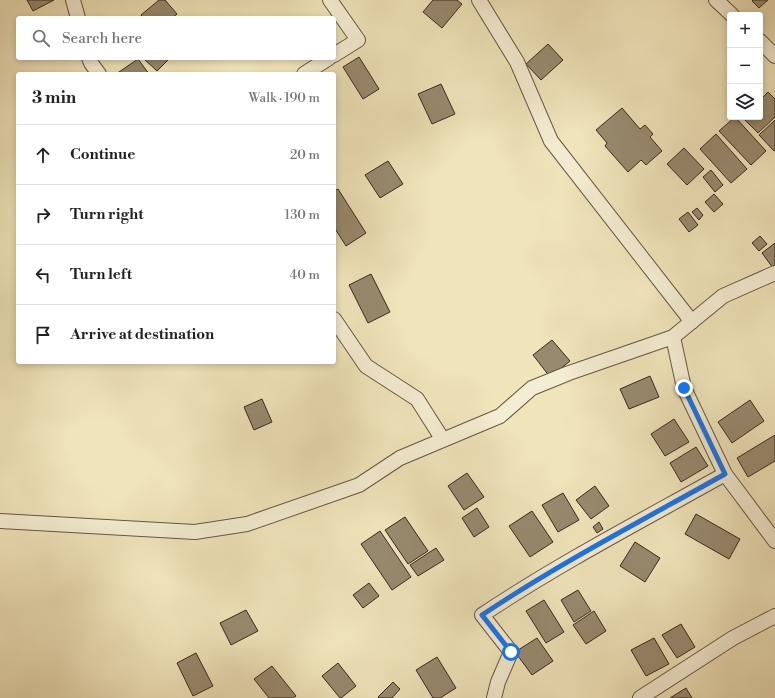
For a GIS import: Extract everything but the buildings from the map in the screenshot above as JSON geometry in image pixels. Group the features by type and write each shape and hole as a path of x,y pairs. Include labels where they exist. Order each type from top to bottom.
{"street":[{"path":"74,0 78,16"},
{"path":"330,0 358,40 336,54"},
{"path":"479,0 517,62 551,141 692,322"},
{"path":"716,0 729,12"},
{"path":"763,45 775,56"},
{"path":"90,60 97,72"},
{"path":"307,72 326,60"},
{"path":"0,521 194,532 247,524 359,485 400,458 500,416 532,388 569,373 673,337 723,296 775,273"},
{"path":"336,321 366,366 416,398 442,440"},
{"path":"673,337 684,388 725,474 775,541"},
{"path":"494,698 498,682 511,652 482,615 522,588 565,563 725,474"},
{"path":"640,698 733,638 775,616"}],"route":[{"path":"511,652 482,615 522,588 565,563 725,474 684,388"}]}
